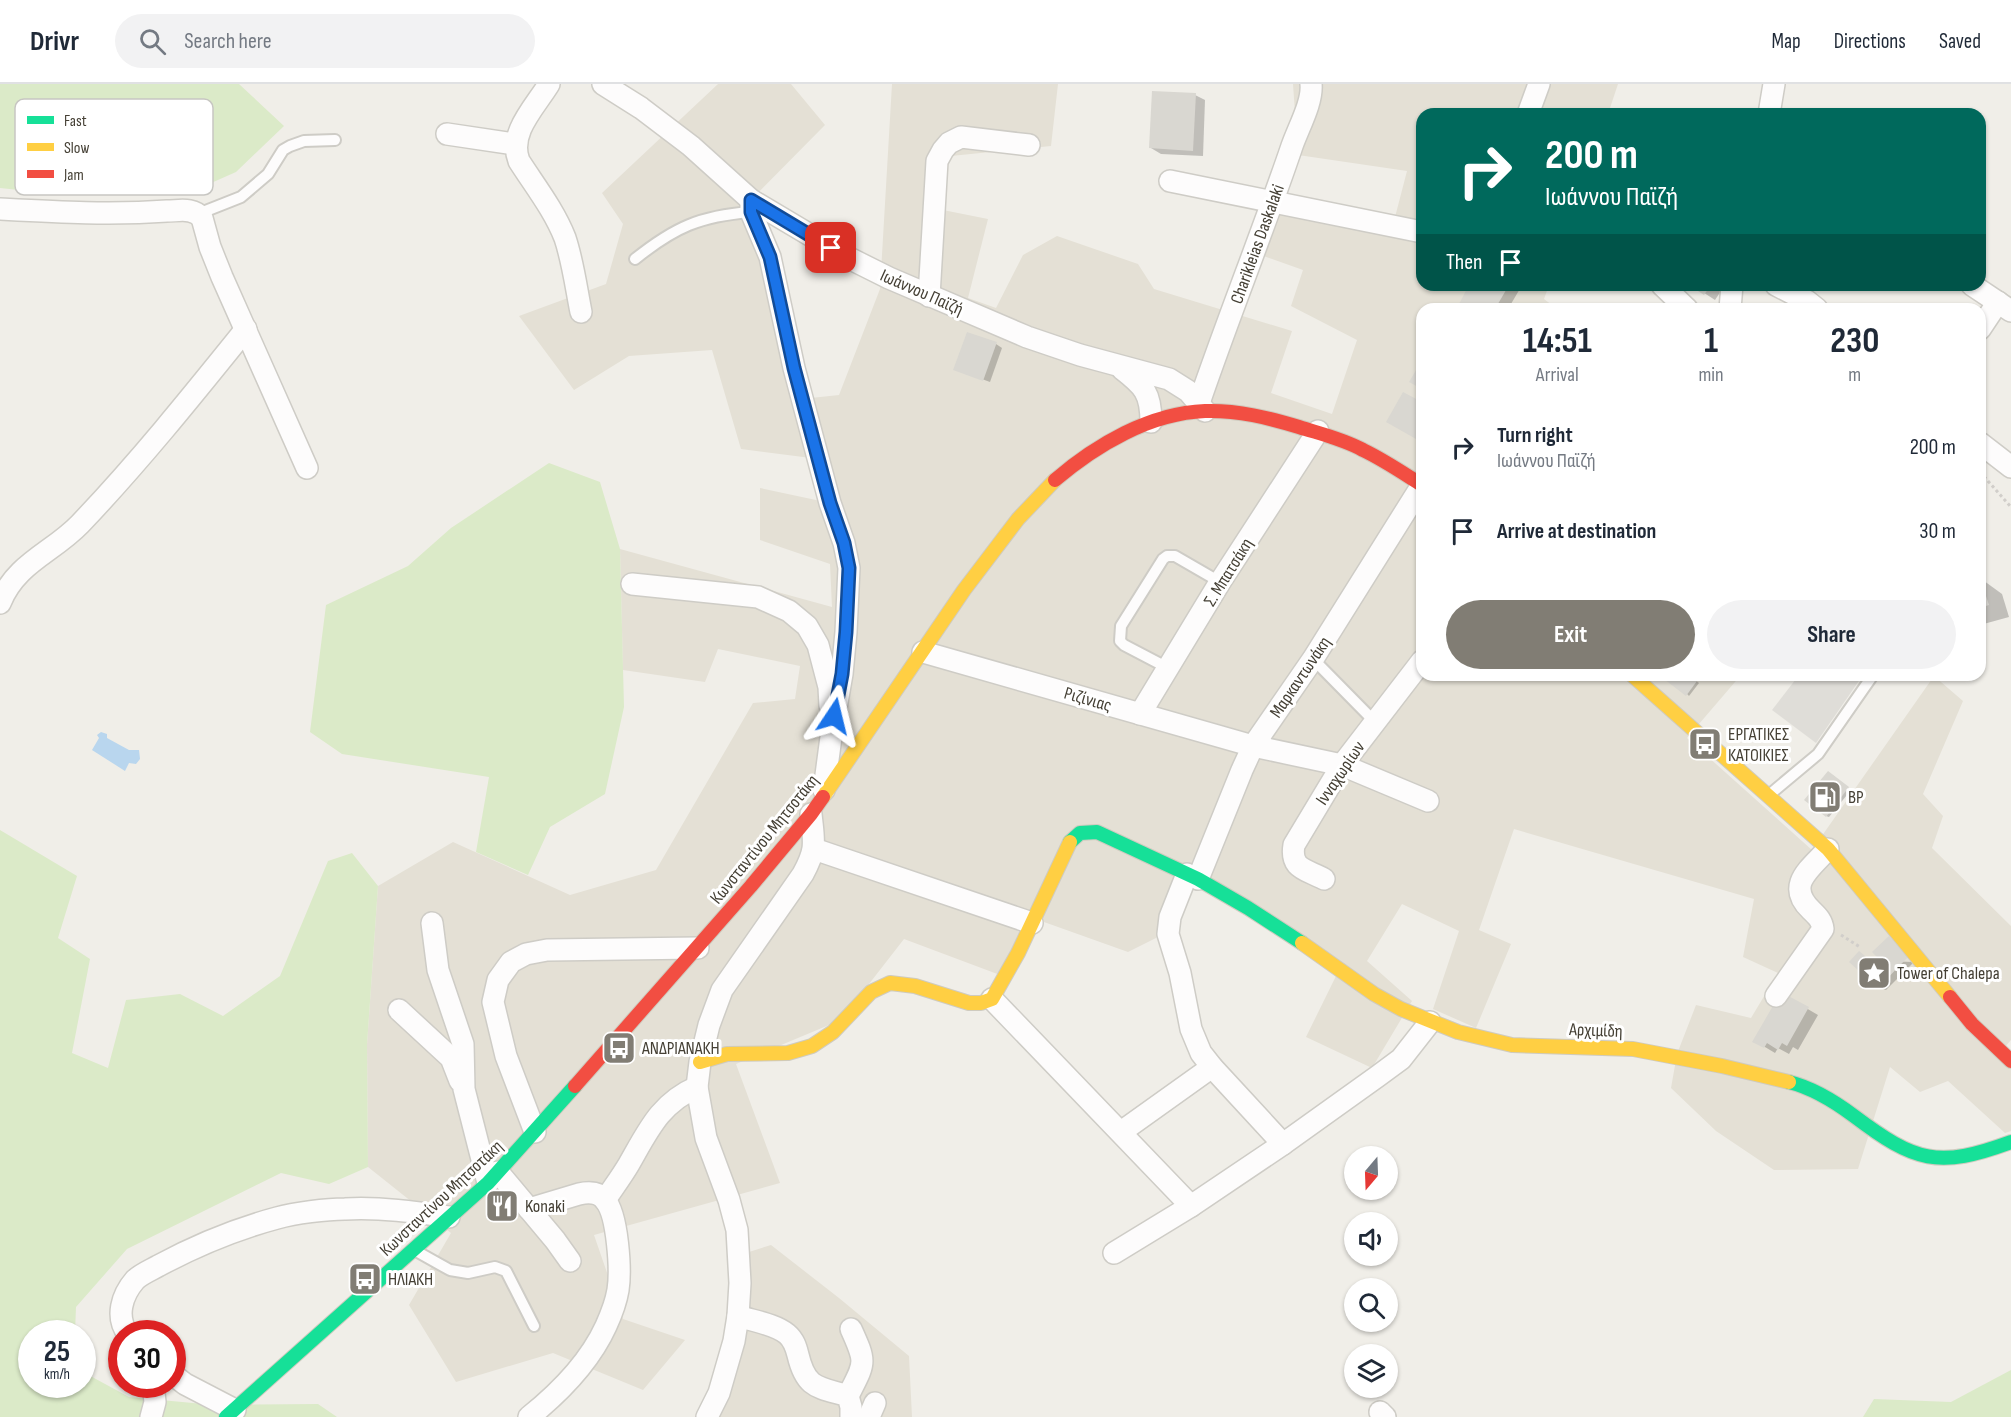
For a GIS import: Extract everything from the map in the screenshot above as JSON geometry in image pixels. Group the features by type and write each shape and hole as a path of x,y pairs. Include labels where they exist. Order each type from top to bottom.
{"main road":[{"name":"Κωνσταντίνου Μητσοτάκη","path":"230,1413 493,1178 535,1132 698,948 811,814 991,554 1044,490 1075,464 1102,445 1151,422 1202,407 1270,418 1318,431 1364,450 1416,481"},
{"path":"1641,681 1828,849 1972,1023 2011,1061"},
{"name":"Αρχιμίδη","path":"1032,923 1071,840 1083,831 1097,832 1193,876 1316,952 1374,994 1430,1022 1501,1043 1633,1049 1722,1066 1802,1085 1834,1101 1886,1140 1925,1157 1960,1158 1979,1154 2011,1142"},
{"path":"700,1062 728,1054 783,1054 813,1046 837,1029 868,993 886,984 898,982 956,999 985,1004 992,999 1032,923"}],"street":[{"path":"549,84 521,128 515,144 516,153 554,214 564,237 573,264 581,312"},
{"name":"Ιωάννου Παϊζή","path":"603,84 641,108 691,146 751,206 847,257 929,296 1027,337 1117,366 1162,376 1178,384 1202,407"},
{"name":"Charikleias Daskalaki","path":"1202,407 1312,93 1311,84"},
{"path":"1530,108 1539,84"},
{"path":"1770,108 1774,84"},
{"path":"447,134 515,144"},
{"path":"929,296 937,160 943,150 949,143 961,137 1029,145"},
{"path":"1170,181 1416,231"},
{"path":"751,206 770,257 794,368 830,503 844,543 849,568 842,674 824,795"},
{"path":"0,209 47,213 122,214 188,210 198,214 202,218 210,247 308,468"},
{"path":"1668,291 1681,303"},
{"path":"1788,291 1809,303"},
{"path":"1981,291 2004,306 1986,323"},
{"path":"0,603 5,590 21,570 78,526 158,438 246,329"},
{"path":"1117,366 1139,382 1147,393 1151,422"},
{"path":"1147,393 1162,376"},
{"name":"Σ. Μπατσάκη","path":"1140,714 1220,582 1318,431"},
{"path":"1986,448 2011,468"},
{"name":"Μαρκαντωνάκη","path":"1283,1144 1201,1053 1191,1029 1180,973 1168,934 1170,917 1193,876 1253,746 1313,659 1416,495"},
{"path":"632,584 758,597 789,611 807,626 818,645 829,687 831,737"},
{"name":"Ριζίνιας","path":"923,652 1253,746 1342,765 1428,801"},
{"name":"Ινναχωρίων","path":"1324,879 1295,863 1292,858 1294,845 1342,765 1416,669"},
{"path":"707,1417 719,1393 734,1341 740,1283 737,1230 729,1200 706,1138 697,1087 700,1062 709,1025 722,990 802,874 814,849 811,814"},
{"path":"814,849 1032,923"},
{"path":"1776,996 1823,929 1822,923 1802,901 1798,890 1805,875 1828,849"},
{"path":"432,923 438,969 463,1044 464,1089"},
{"path":"535,1132 506,1056 493,1002 498,980 512,962 526,954 546,950 698,948"},
{"path":"992,999 1191,1206"},
{"path":"399,1010 451,1058 464,1089 493,1178 529,1209 570,1262"},
{"path":"1114,1253 1191,1206 1283,1144 1401,1059 1430,1022"},
{"path":"1121,1132 1212,1067"},
{"path":"605,1200 663,1109 681,1094 697,1087"},
{"path":"529,1209 587,1192 597,1194 605,1200 613,1215 620,1269 618,1293 607,1325 595,1346 560,1389 529,1417"},
{"path":"121,1320 120,1313 125,1294 136,1278 212,1240 278,1218 344,1209 401,1210 449,1217"},
{"path":"738,1316 783,1331 795,1344 800,1368 808,1380 818,1388 848,1396"},
{"path":"851,1329 863,1359 863,1365 848,1396 851,1417"},
{"path":"186,1385 230,1413"},
{"path":"151,1417 155,1398"}],"lane":[{"path":"198,214 241,196 254,187 268,174 283,150 290,146 304,141 335,140"},
{"path":"636,259 656,244 698,220 751,206"},
{"path":"1168,668 1124,645 1120,641 1121,626 1167,556 1175,556 1220,582"},
{"path":"1313,659 1375,722"},
{"path":"1769,795 1818,754 1869,681"},
{"path":"414,1249 450,1270 468,1273 495,1267 506,1271 534,1326"}],"path":[{"path":"1986,479 2011,507"}],"shaded area":[{"path":"718,84 791,84 825,125 749,202 792,400 839,395 880,289 892,84 1058,84 1051,146 941,157 928,207 988,219 968,298 996,308 1023,255 1057,236 1138,264 1154,289 1292,331 1271,393 1332,414 1357,340 1291,306 1303,270 1252,252 1264,206 1394,221 1407,171 1298,155 1293,84 1618,84 1610,108 1416,108 1416,291 1547,291 1544,299 1549,303 1416,303 1416,681 1736,681 1687,738 1812,850 1930,681 1940,681 1963,701 1923,794 1943,816 1932,848 2011,926 2011,1040 1997,1056 2011,1068 2011,1131 2005,1133 1948,1081 1920,1092 1890,1067 1858,1169 1774,1170 1716,1131 1671,1088 1677,1054 1696,1005 1751,1018 1778,973 1743,957 1754,899 1514,829 1479,930 1511,944 1476,1028 1433,1009 1459,931 1402,904 1367,961 1412,1001 1372,1068 1306,1037 1337,974 1190,868 1156,938 1128,952 1030,917 1008,978 904,939 841,1020 736,1064 780,1183 594,1235 623,1319 685,1340 643,1390 553,1353 456,1382 409,1305 451,1233 368,1167 367,1045 378,886 453,842 570,895 656,870 753,703 795,699 800,666 718,649 705,682 623,670 620,549 832,607 830,564 760,540 760,488 830,503 811,458 741,449 712,350 629,356 574,390 519,316 606,284 623,224 602,193"},
{"path":"1794,681 1859,681 1816,743 1772,710"},
{"path":"771,1245 909,1356 912,1417 697,1417 728,1342 733,1257"}],"green space":[{"path":"0,84 239,84 284,126 236,172 213,182 213,99 15,99 15,190 0,188"},
{"path":"549,463 600,482 620,549 624,707 605,794 550,827 528,875 476,852 489,777 342,754 310,732 326,605 408,566 451,528"},
{"path":"0,830 77,876 58,938 90,959 72,1053 108,1068 126,1000 180,994 223,1016 280,976 328,861 352,853 378,886 367,1045 368,1167 329,1184 281,1173 127,1249 76,1307 76,1320 18,1320 18,1398 96,1398 96,1379 108,1386 108,1398 140,1398 214,1405 318,1404 337,1417 0,1417"},
{"path":"2011,1370 2011,1417 1863,1417 1874,1399 1951,1402"}],"water":[{"path":"101,732 107,734 107,738 129,750 139,750 140,759 136,764 129,763 125,771 92,750 99,738 97,735"}],"building":[{"path":"1152,91 1196,93 1193,151 1149,148"},
{"path":"1466,291 1506,291 1498,303 1460,303"},
{"path":"967,332 997,342 983,381 953,370"},
{"path":"1416,370 1416,386 1409,382"},
{"path":"1403,392 1416,399 1416,439 1386,422"},
{"path":"1667,681 1697,681 1686,696"},
{"path":"1828,771 1849,787 1826,817 1804,800"},
{"path":"1889,936 1908,957 1878,988 1849,962 1859,951 1877,966 1881,961 1872,952"},
{"path":"1781,992 1809,1007 1787,1046 1782,1043 1778,1050 1767,1043 1764,1048 1752,1042"}],"traffic: fast":[{"path":"1070,842 1080,833 1097,832 1198,879 1302,943"},
{"path":"1789,1082 1815,1091 1831,1100 1875,1131 1911,1152 1945,1158 1986,1151 2011,1142"},
{"path":"226,1417 488,1183 575,1086"}],"traffic: slow":[{"path":"823,797 964,590 1018,519 1055,480"},
{"path":"1639,681 1828,849 1950,997"},
{"path":"700,1062 727,1054 788,1053 812,1046 833,1032 871,992 890,983 915,986 969,1003 981,1003 992,999 1018,953 1070,842"},
{"path":"1302,943 1374,994 1401,1009 1458,1032 1512,1045 1633,1049 1789,1082"}],"traffic: jam":[{"path":"1055,480 1106,443 1144,424 1184,413 1217,411 1265,418 1340,440 1378,458 1416,481"},
{"path":"575,1086 751,886 823,797"},
{"path":"1950,997 1972,1024 2011,1061"}],"place":[{"name":"ΕΡΓΑΤΙΚΕΣ ΚΑΤΟΙΚΙΕΣ","path":"1705,744"},
{"name":"BP","path":"1825,797"},
{"name":"Tower of Chalepa","path":"1874,973"},
{"name":"ΑΝΔΡΙΑΝΑΚΗ","path":"619,1048"},
{"name":"Konaki","path":"502,1206"},
{"name":"ΗΛΙΑΚΗ","path":"365,1279"}],"route":[{"path":"831,248 751,200 751,212 770,257 794,368 830,503 844,543 849,568 842,674 834,716"}]}
